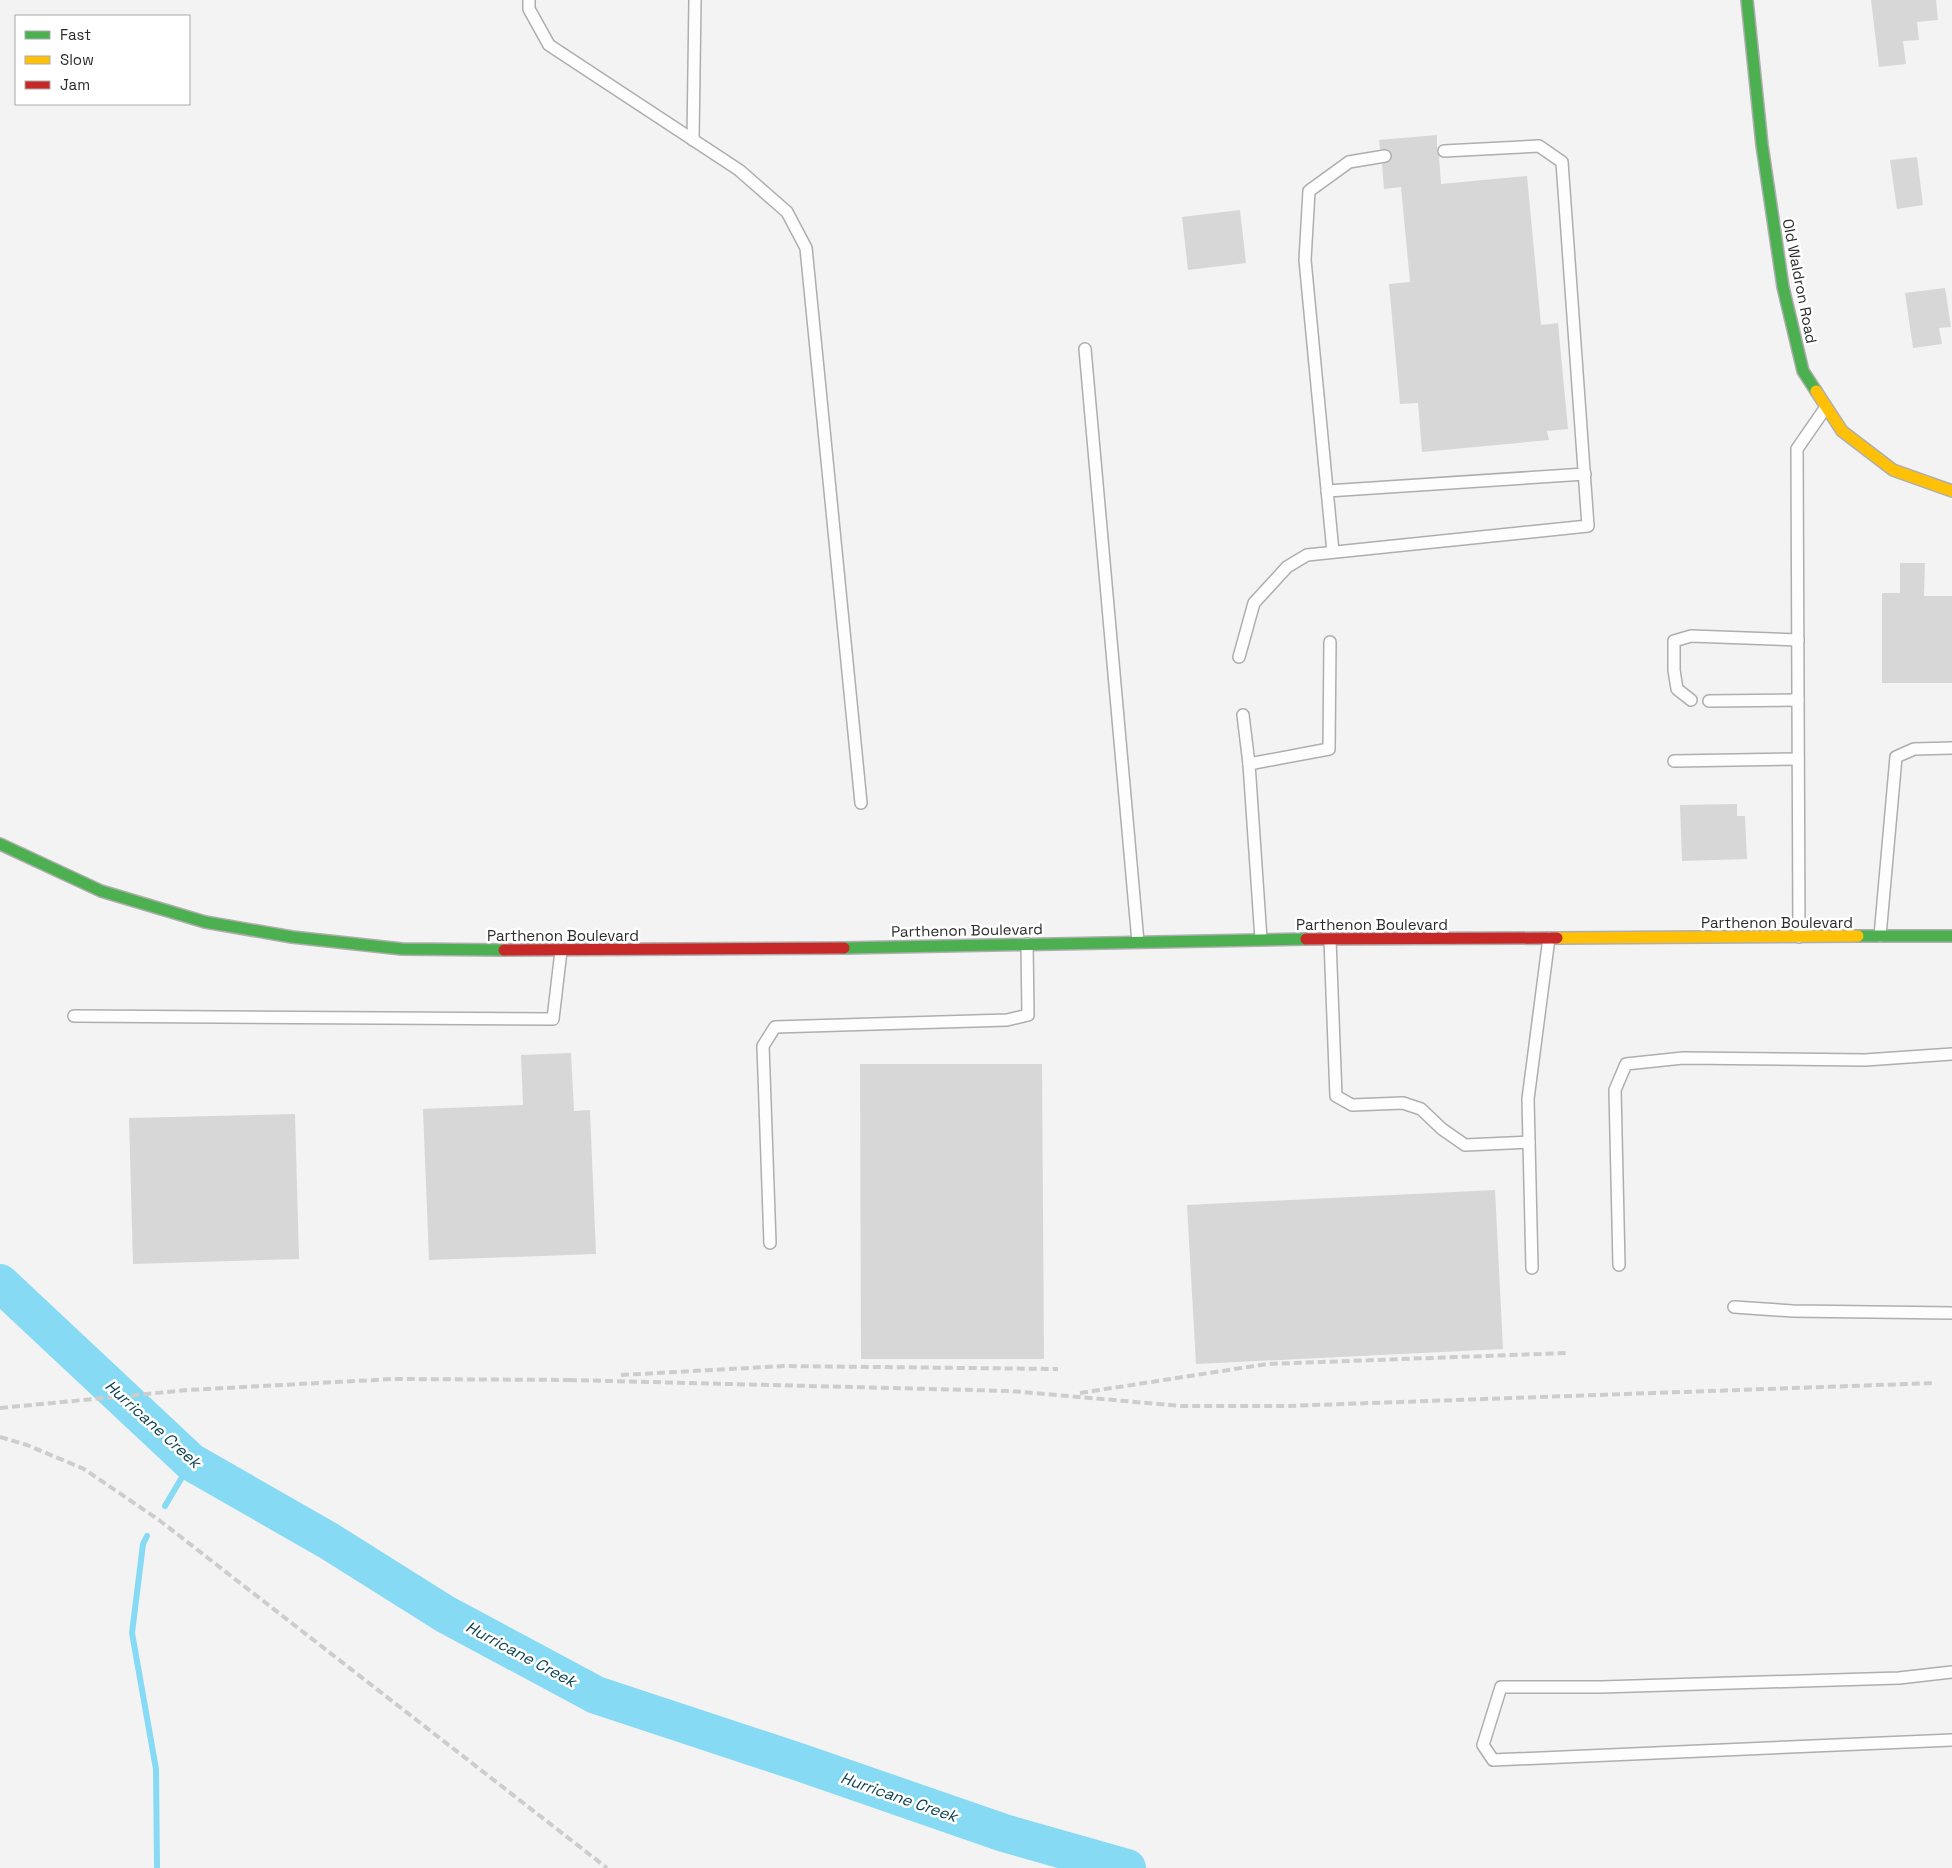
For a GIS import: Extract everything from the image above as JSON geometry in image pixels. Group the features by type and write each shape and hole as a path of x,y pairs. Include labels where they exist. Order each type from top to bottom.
{"main road":[{"name":"Old Waldron Road","path":"1747,0 1762,145 1783,287 1803,371 1842,431 1893,470 1952,491"},
{"name":"Parthenon Boulevard","path":"0,844 101,891 205,922 292,937 402,949 870,948 1262,939 1952,936"}],"lane":[{"path":"529,0 529,9 549,45 739,170 787,212 806,248 861,803"},
{"path":"693,140 694,0"},
{"path":"1240,657 1254,603 1287,567 1307,555 1588,526 1562,162 1539,146 1444,151"},
{"path":"1333,552 1305,260 1309,191 1350,162 1385,156"},
{"path":"1085,349 1138,942"},
{"path":"1798,937 1797,449 1826,406"},
{"path":"1327,491 1585,474"},
{"path":"1691,700 1677,689 1674,670 1674,641 1691,636 1798,640"},
{"path":"1249,764 1329,749 1330,642"},
{"path":"1709,701 1798,700"},
{"path":"1243,716 1249,764 1262,939"},
{"path":"1880,936 1896,757 1914,749 1952,748"},
{"path":"1674,761 1798,759"},
{"path":"1532,1268 1528,1099 1549,938"},
{"path":"1330,940 1336,1096 1352,1105 1404,1103 1421,1109 1442,1129 1465,1145 1529,1142"},
{"path":"770,1243 763,1046 775,1027 1007,1020 1028,1015 1027,944"},
{"path":"74,1016 553,1019 561,950"},
{"path":"1619,1265 1615,1090 1626,1064 1683,1058 1865,1060 1952,1054"},
{"path":"1734,1307 1793,1311 1952,1313"},
{"path":"1952,1672 1899,1678 1601,1687 1501,1687 1484,1745 1493,1760 1952,1740"}],"building":[{"path":"1871,0 1936,0 1938,20 1917,22 1919,40 1903,41 1906,64 1879,67"},
{"path":"1437,135 1441,184 1527,176 1541,325 1558,323 1568,429 1547,431 1549,440 1422,452 1418,403 1400,404 1389,284 1410,282 1401,187 1384,189 1382,164 1390,161 1392,155 1388,149 1380,149 1379,140"},
{"path":"1917,157 1923,205 1897,209 1890,160"},
{"path":"1240,210 1246,263 1188,270 1182,217"},
{"path":"1945,288 1951,327 1939,328 1942,344 1913,348 1905,293"},
{"path":"1900,563 1925,563 1924,596 1952,596 1952,683 1882,683 1882,593 1900,593"},
{"path":"1737,804 1737,816 1745,816 1747,859 1682,861 1680,805"},
{"path":"571,1053 574,1111 590,1110 596,1254 429,1260 423,1109 523,1105 521,1055"},
{"path":"860,1064 1042,1064 1044,1359 861,1359"},
{"path":"295,1114 299,1259 133,1264 129,1118"},
{"path":"1495,1190 1503,1349 1196,1364 1187,1205"}],"waterway":[{"name":"Hurricane Creek","path":"0,1283 191,1462 329,1541 445,1614 596,1695 799,1762 1004,1833 1127,1868"},
{"path":"165,1506 191,1462"},
{"path":"147,1536 143,1544 132,1633 156,1769 157,1868"}],"railway":[{"path":"1080,1393 1267,1364 1567,1353"},
{"path":"621,1375 784,1366 1058,1369"},
{"path":"0,1408 188,1390 393,1379 576,1380"},
{"path":"569,1380 1011,1391 1181,1406 1287,1406 1935,1383"},
{"path":"0,1437 27,1445 84,1469 159,1520 607,1868"}],"traffic: fast":[{"path":"1747,0 1762,145 1783,287 1803,371 1816,391"},
{"path":"0,844 101,891 205,922 292,937 402,949 504,950"},
{"path":"1858,936 1952,936"},
{"path":"844,948 1306,939"}],"traffic: slow":[{"path":"1816,391 1842,431 1893,470 1952,491"},
{"path":"1557,938 1858,936"}],"traffic: jam":[{"path":"1306,939 1557,938"},
{"path":"504,950 844,948"}]}
